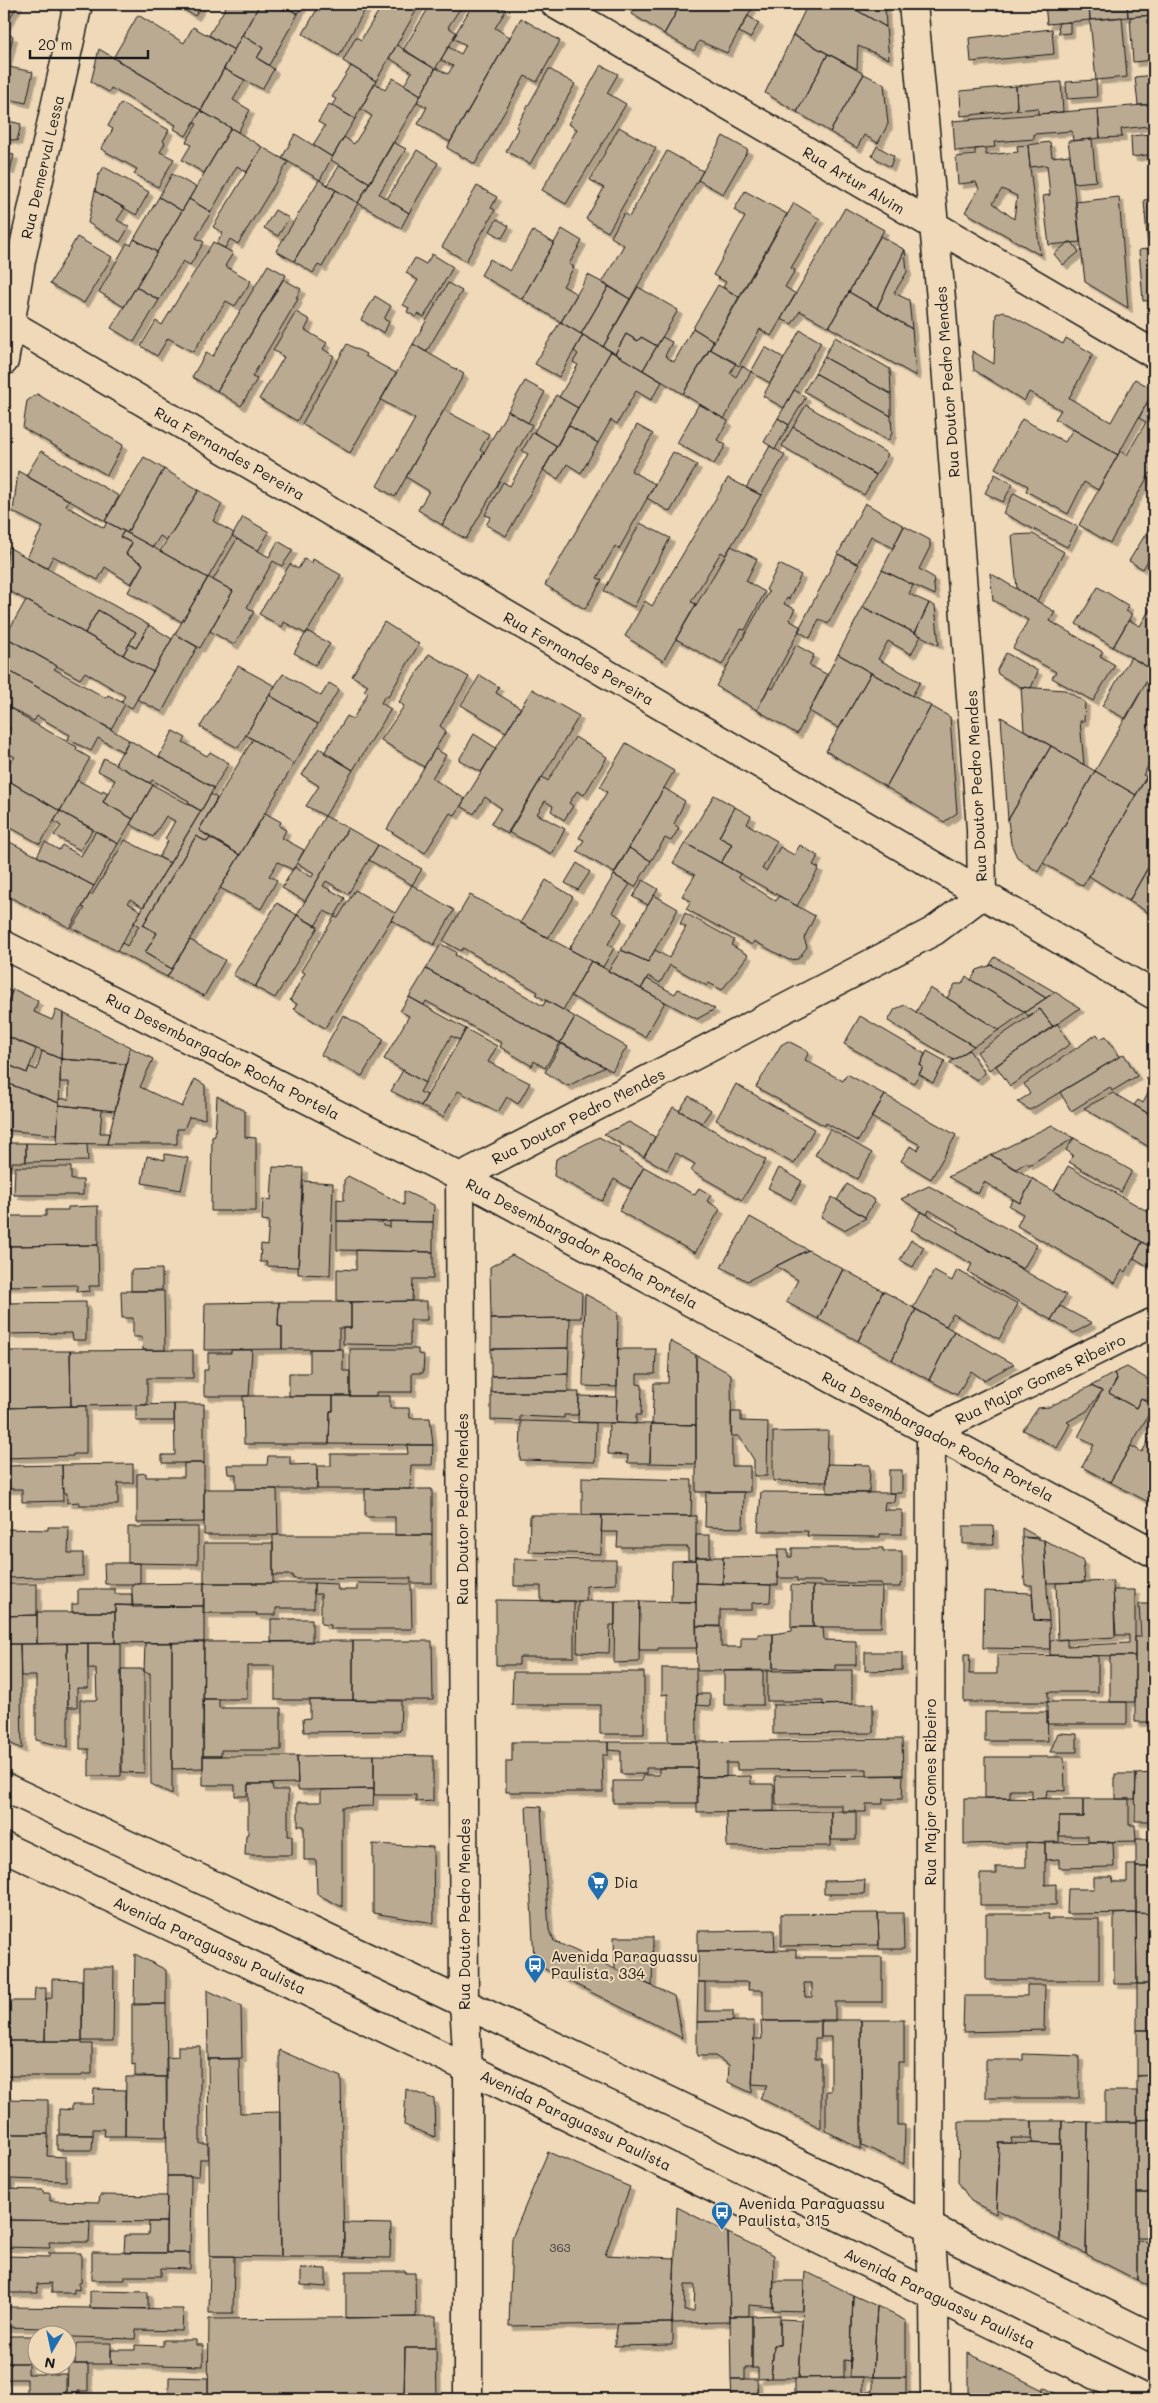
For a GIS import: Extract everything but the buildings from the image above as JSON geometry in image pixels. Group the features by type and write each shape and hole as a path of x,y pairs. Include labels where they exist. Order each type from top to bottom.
{"street":[{"name":"Rua Demerval Lessa","path":"4,361 6,324 78,4"},
{"name":"Rua Artur Alvim","path":"555,4 934,228 1154,354"},
{"name":"Rua Doutor Pedro Mendes","path":"468,2399 468,2068 464,2002 460,1177 934,931 982,895 981,829 934,228 913,4"},
{"name":"Rua Fernandes Pereira","path":"6,324 1154,995"},
{"name":"Rua Desembargador Rocha Portela","path":"4,944 460,1177 1154,1553"},
{"name":"Rua Major Gomes Ribeiro","path":"934,2399 934,2295 929,2226 932,1432 1154,1322"},
{"path":"4,1788 464,2002 929,2226 1154,2338"},
{"name":"Avenida Paraguassu Paulista","path":"4,1847 468,2068 1145,2399"}],"place":[{"name":"Dia","path":"598,1901"},
{"name":"Avenida Paraguassu Paulista, 334","path":"535,1984"},
{"name":"Avenida Paraguassu Paulista, 315","path":"722,2231"}]}
